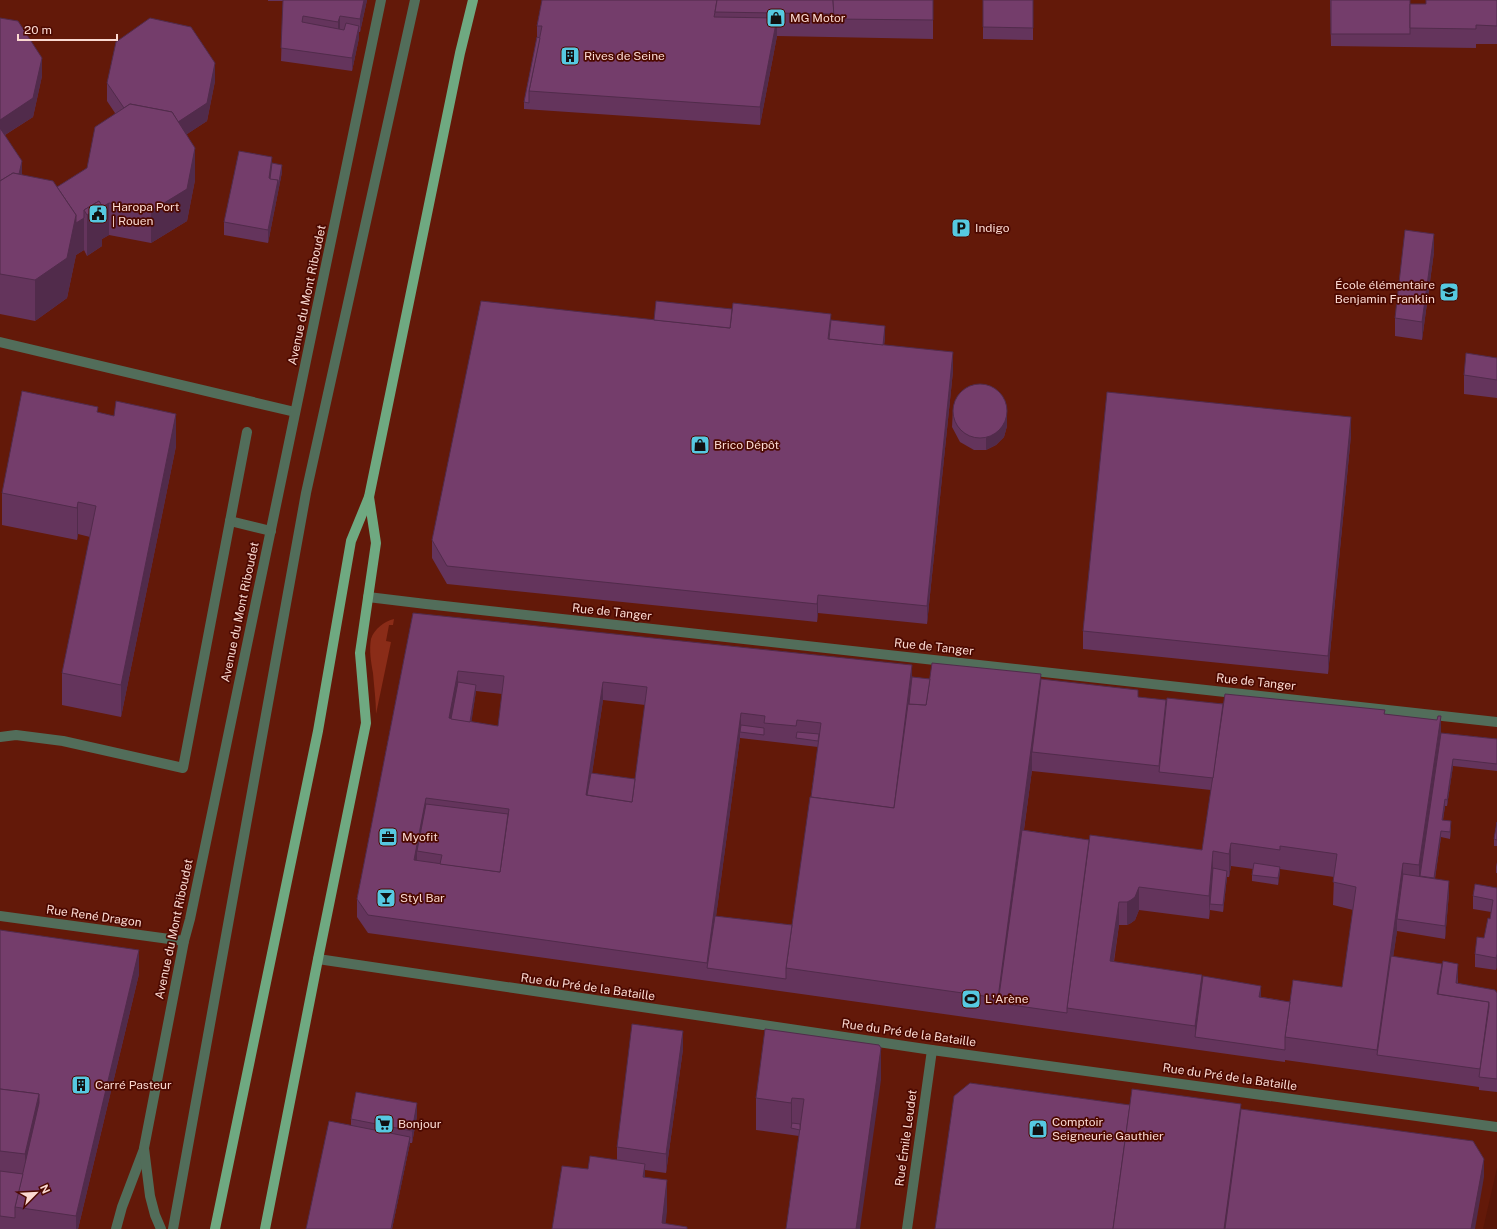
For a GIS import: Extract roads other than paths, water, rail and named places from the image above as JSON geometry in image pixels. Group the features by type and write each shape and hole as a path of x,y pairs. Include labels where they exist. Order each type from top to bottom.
{"main road":[{"path":"216,1229 317,738 351,541 369,497 453,84 474,0"},
{"path":"265,1229 366,723 360,653 376,543 369,497"}],"street":[{"name":"Avenue du Mont Riboudet","path":"161,1229 155,1216 150,1196 144,1148 184,941 190,919 381,0"},
{"path":"173,1229 306,492 416,0"},
{"path":"0,342 295,412"},
{"path":"0,737 16,735 63,742 183,768 247,432"},
{"path":"230,521 271,530"},
{"name":"Rue de Tanger","path":"368,596 434,605 1497,722"},
{"name":"Rue René Dragon","path":"0,916 184,941"},
{"name":"Rue du Pré de la Bataille","path":"318,959 932,1050 1497,1127"},
{"name":"Rue Émile Leudet","path":"906,1229 932,1050"},
{"path":"116,1229 122,1207 144,1148"}],"place":[{"name":"MG Motor","path":"776,18"},
{"name":"Rives de Seine","path":"570,56"},
{"name":"Haropa Port | Rouen","path":"98,214"},
{"name":"Indigo","path":"961,228"},
{"name":"École élémentaire Benjamin Franklin","path":"1449,292"},
{"name":"Brico Dépôt","path":"700,445"},
{"name":"Myofit","path":"388,837"},
{"name":"Styl Bar","path":"386,898"},
{"name":"L'Arène","path":"971,999"},
{"name":"Carré Pasteur","path":"81,1085"},
{"name":"Bonjour","path":"384,1124"},
{"name":"Comptoir Seigneurie Gauthier","path":"1038,1129"}]}
